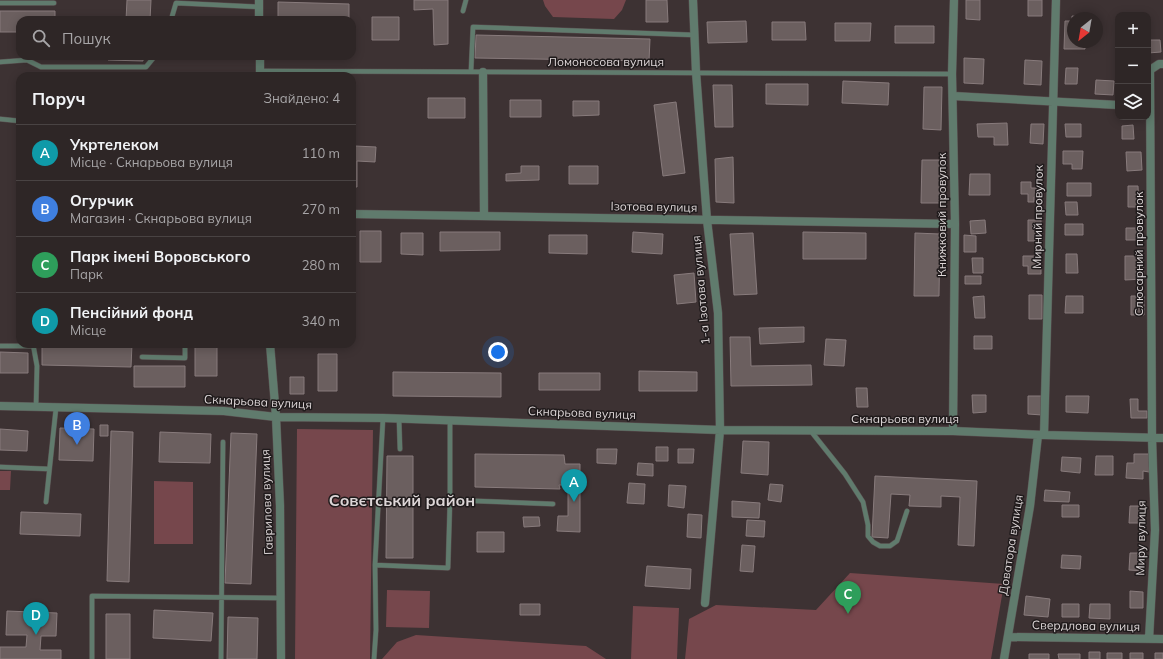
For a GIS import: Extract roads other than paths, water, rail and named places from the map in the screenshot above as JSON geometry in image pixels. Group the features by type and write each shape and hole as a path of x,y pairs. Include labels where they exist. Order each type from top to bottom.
{"street":[{"name":"1-а Ізотова вулиця","path":"693,0 696,72 707,220 718,313 720,430 705,602"},
{"name":"Книжковий провулок","path":"953,430 955,224 952,74 954,0"},
{"name":"Мирний провулок","path":"1041,435 1056,0"},
{"path":"259,3 259,16"},
{"path":"260,60 260,72"},
{"name":"Слюсарний провулок","path":"1150,84 1150,70 1159,64 1163,64"},
{"path":"483,72 484,215"},
{"path":"953,96 1115,105"},
{"name":"Слюсарний провулок","path":"1149,120 1152,438"},
{"name":"Ізотова вулиця","path":"356,214 955,224"},
{"name":"Гаврилова вулиця","path":"270,348 276,417 280,506 281,659"},
{"name":"Скнарьова вулиця","path":"0,406 224,411 276,417 383,418 720,430 953,430 1041,435 1163,438"},
{"name":"Доватора вулиця","path":"1004,659 1041,435"},
{"name":"Миру вулиця","path":"1149,639 1155,530 1152,438"},
{"name":"Свердлова вулиця","path":"1008,637 1163,639"}],"lane":[{"path":"463,11 466,0"},
{"path":"0,3 54,3"},
{"path":"172,16 176,3 259,3"},
{"path":"471,72 473,27 695,35"},
{"path":"0,62 27,60 41,66 146,67 152,60"},
{"name":"Ломоносова вулиця","path":"356,73 696,72 952,74"},
{"path":"0,119 16,121"},
{"path":"0,346 16,346"},
{"path":"34,348 37,366 36,407"},
{"path":"142,358 185,358 185,348"},
{"path":"46,502 56,408"},
{"path":"374,659 376,630 376,565 383,418"},
{"path":"399,419 400,449"},
{"path":"376,565 448,568 450,421"},
{"path":"810,430 845,474 863,502 868,525 868,536 873,542 880,546 890,546 898,541 907,511"},
{"path":"221,659 223,442"},
{"path":"0,467 49,469"},
{"path":"450,500 553,504"},
{"path":"92,659 92,596 280,598"}],"place":[{"name":"Огурчик","path":"77,445"},
{"name":"Укртелеком","path":"574,502"},
{"name":"Парк імені Воровського","path":"848,614"},
{"name":"Пенсійний фонд","path":"36,635"}],"district":[{"name":"Совєтський район","path":"402,500"}]}
